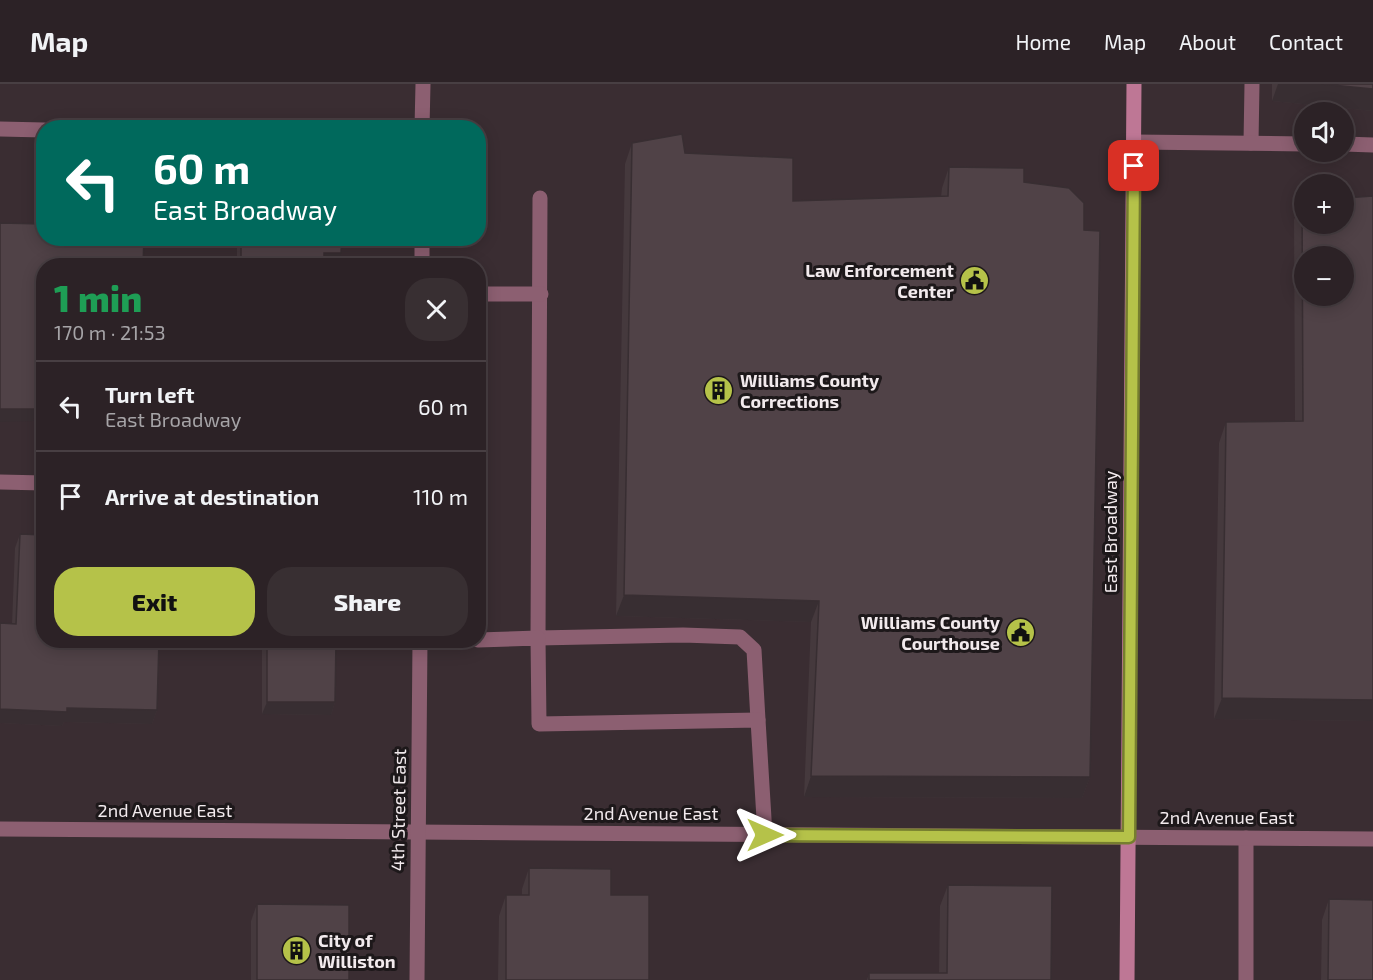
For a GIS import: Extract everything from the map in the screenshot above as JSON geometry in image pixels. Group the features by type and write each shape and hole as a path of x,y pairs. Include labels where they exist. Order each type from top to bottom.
{"main road":[{"name":"East Broadway","path":"1128,980 1134,84"}],"street":[{"path":"422,120 423,84"},
{"path":"1251,144 1252,84"},
{"path":"0,129 36,130"},
{"path":"1134,142 1294,144"},
{"path":"1354,144 1373,145"},
{"path":"540,198 539,724 758,720"},
{"path":"486,294 541,294"},
{"path":"0,482 36,483"},
{"path":"486,640 683,635 740,637 754,650 765,835"},
{"name":"4th Street East","path":"417,980 420,648"},
{"name":"2nd Avenue East","path":"0,829 1373,839"},
{"path":"1246,838 1246,980"}],"building":[{"path":"1322,84 1373,84 1373,89"},
{"path":"682,134 685,153 793,158 793,201 948,196 949,167 1024,168 1024,182 1069,188 1084,203 1084,230 1100,231 1090,777 811,776 819,601 624,595 632,143"},
{"path":"1373,196 1373,700 1222,698 1226,422 1303,421 1302,306 1354,306 1354,246 1302,246 1302,234 1354,234 1354,197"},
{"path":"0,223 36,224 36,246 144,246 143,258 36,258 36,409 0,409"},
{"path":"241,246 341,246 341,253 324,253 324,258 241,258"},
{"path":"20,534 36,535 36,648 159,648 157,710 67,708 67,712 0,709 0,623 16,624"},
{"path":"267,648 336,648 335,702 267,702"},
{"path":"529,868 611,869 611,895 649,895 649,980 506,980 506,895 529,895"},
{"path":"948,885 1052,886 1051,980 869,980 869,973 947,973"},
{"path":"1329,899 1373,900 1373,980 1328,980"},
{"name":"City of Williston","path":"257,904 349,905 349,980 257,980"}],"place":[{"name":"Law Enforcement Center","path":"975,281"},
{"name":"Williams County Corrections","path":"719,391"},
{"name":"Williams County Courthouse","path":"1021,633"},
{"name":"City of Williston","path":"297,951"}],"route":[{"path":"765,835 1129,837 1134,166"}]}
